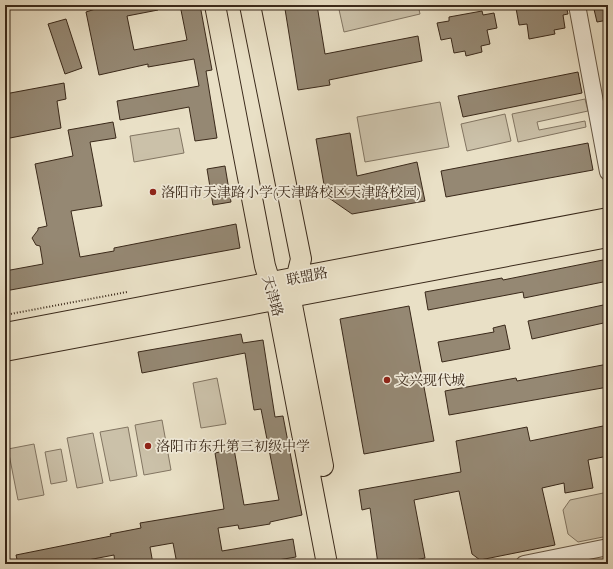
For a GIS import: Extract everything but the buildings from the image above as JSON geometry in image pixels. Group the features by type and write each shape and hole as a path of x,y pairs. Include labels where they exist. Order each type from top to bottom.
{"main road":[{"name":"天津路","path":"215,5 265,266 280,293 292,305 341,564"},
{"name":"天津路","path":"250,5 301,259 297,277 280,293"},
{"name":"联盟路","path":"297,277 608,218"},
{"name":"联盟路","path":"5,333 280,293 608,237"},
{"name":"天津路","path":"280,293 327,564"},
{"name":"联盟路","path":"5,351 280,293"}],"street":[{"path":"577,5 608,172"},
{"path":"524,564 608,547"}],"shaded area":[{"path":"338,5 418,5 420,14 344,32"},
{"path":"585,99 588,111 537,122 539,130 585,121 586,127 518,142 512,114"},
{"path":"440,102 449,147 365,162 357,117"},
{"path":"505,114 511,141 467,151 461,124"},
{"path":"179,128 184,153 134,162 130,136"},
{"path":"217,378 226,424 201,428 193,383"},
{"path":"162,420 171,470 144,475 135,425"},
{"path":"128,427 137,476 110,481 100,432"},
{"path":"93,433 103,483 77,488 67,438"},
{"path":"34,444 44,495 18,500 8,449"},
{"path":"61,449 67,481 51,484 45,452"},
{"path":"608,492 608,536 578,542 568,534 563,510 570,500"}],"place":[{"name":"洛阳市天津路小学(天津路校区天津路校园)","path":"153,192"},
{"name":"文兴现代城","path":"387,380"},
{"name":"洛阳市东升第三初级中学","path":"148,446"}]}
